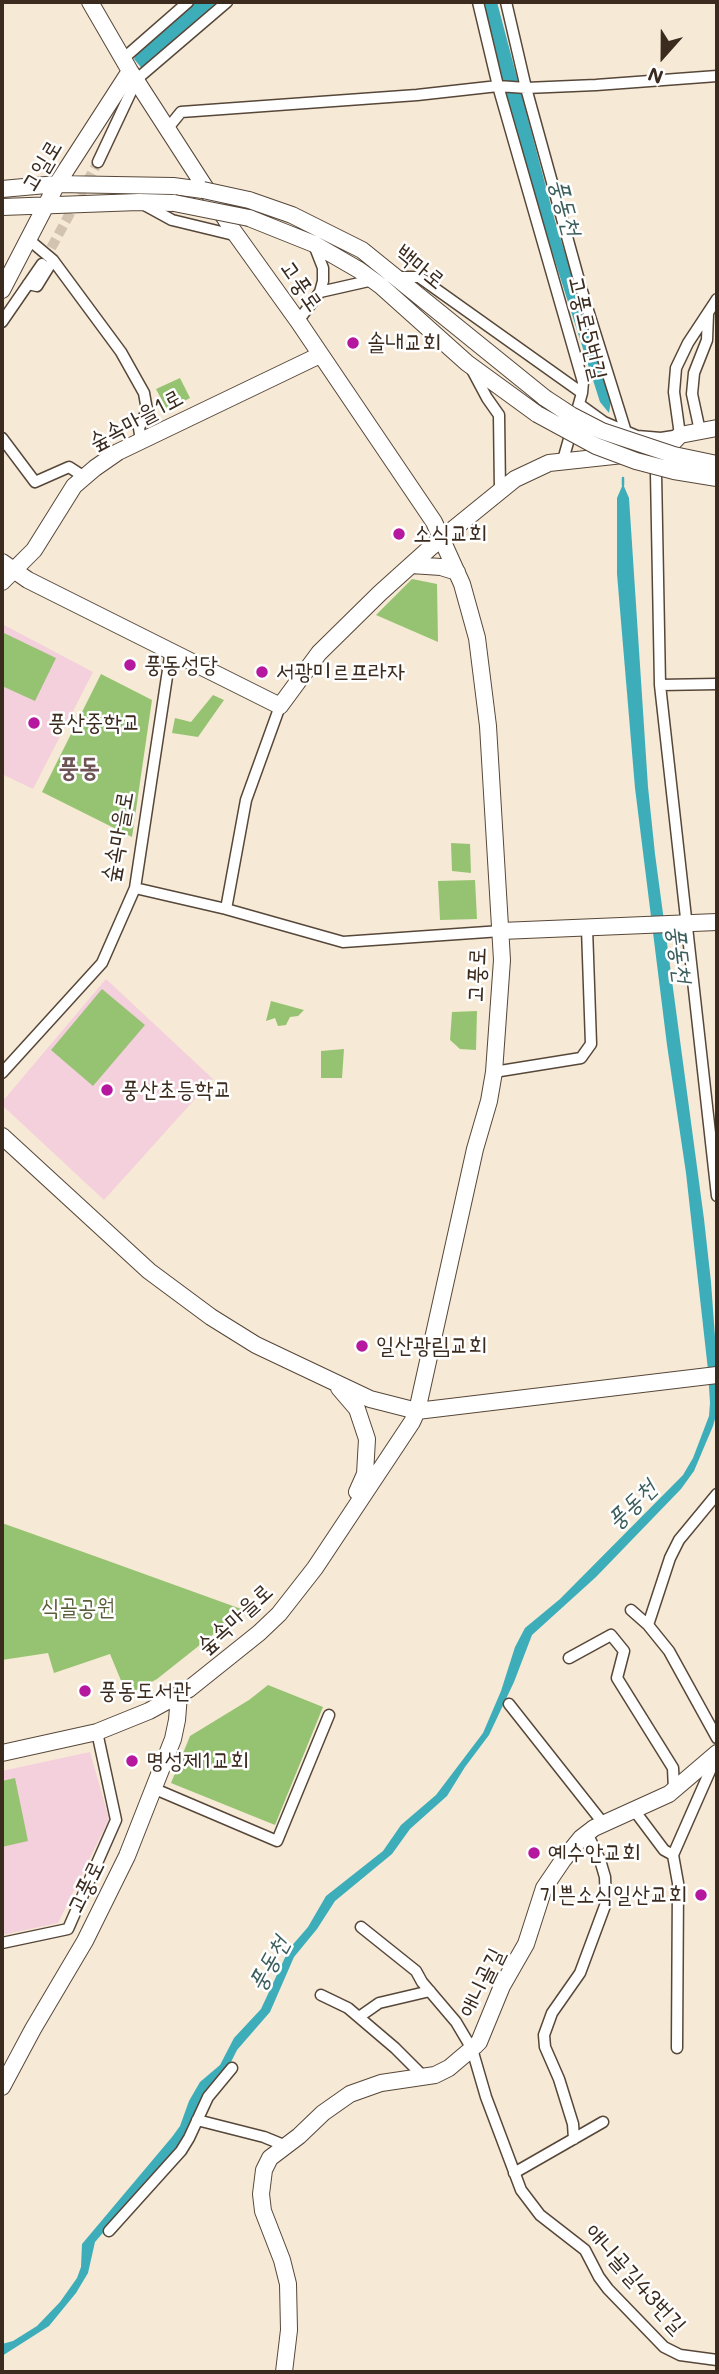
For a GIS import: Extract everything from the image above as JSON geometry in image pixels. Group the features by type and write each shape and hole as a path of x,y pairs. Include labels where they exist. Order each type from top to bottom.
{"street":[{"path":"90,2 130,69"},
{"path":"98,162 130,69 188,2"},
{"path":"130,69 227,2"},
{"name":"고풍로5번길","path":"478,2 583,382 564,460"},
{"name":"고풍로5번길","path":"506,2 523,87 582,291 628,432 630,444 627,454"},
{"name":"고풍로","path":"130,69 238,236 433,522 462,584 477,638 487,716 501,931 502,960 494,1072 417,1411"},
{"name":"고일로","path":"2,290 57,184 130,69"},
{"path":"168,128 181,111 417,95 500,86 596,85 717,76"},
{"path":"2,189 57,184"},
{"name":"백마로","path":"57,184 173,186 249,200 318,226 362,250 545,398 571,415 603,431 674,455 717,464"},
{"path":"2,207 139,202 172,220 238,236"},
{"name":"백마로","path":"139,202 174,203 249,218 314,244 373,280 467,362 537,414 596,446 636,461 717,478"},
{"path":"28,239 121,352 144,393 147,410 139,428 141,441"},
{"path":"298,321 320,292 323,268 314,244"},
{"path":"2,322 28,284 48,262"},
{"path":"397,277 419,277 581,398 604,422 637,436 661,438 717,428"},
{"path":"320,292 373,280"},
{"path":"680,435 674,392 676,368 688,343 717,299"},
{"path":"700,431 692,394 694,373 707,340 708,314"},
{"name":"숲속마을1로","path":"280,706 171,650 6,572 34,550 83,476 118,452 320,355"},
{"path":"467,362 499,415 500,491"},
{"path":"226,909 252,780 280,706 319,653 411,565 515,479 549,463 627,454 664,473 670,468 671,460 664,452 680,435"},
{"path":"2,438 35,482 69,467 83,476"},
{"path":"653,467 660,685 682,923 717,1196"},
{"path":"411,565 441,567 457,572"},
{"name":"숲속마을로","path":"2,1073 102,963 135,888 171,650"},
{"path":"660,685 717,684"},
{"path":"135,888 226,909 343,942 501,931 717,922"},
{"path":"494,1072 581,1058 591,1044 587,928"},
{"path":"2,1136 149,1271 211,1317 256,1345 370,1399 417,1411 717,1375"},
{"path":"575,1393 592,1396 697,1377 717,1366"},
{"path":"697,1377 717,1382"},
{"path":"335,1383 357,1409 367,1440 365,1474 342,1529"},
{"name":"숲속마을로","path":"2,1753 97,1732 149,1711 179,1695 259,1633 279,1614 315,1568 417,1411"},
{"path":"648,1625 670,1558 679,1540 717,1494"},
{"path":"631,1610 648,1625 669,1651 717,1738"},
{"path":"569,1658 611,1635 624,1651 617,1678 673,1768 674,1790"},
{"name":"고풍로","path":"2,2087 33,2028 85,1941 127,1856 173,1739 179,1695"},
{"path":"509,1703 603,1823"},
{"path":"155,1789 278,1841 329,1715"},
{"path":"2,1942 68,1928 116,1820 97,1732"},
{"name":"애니골길","path":"284,2372 289,2330 288,2284 263,2211 261,2194 267,2163 323,2113 350,2094 381,2083 424,2077 449,2068 479,2042 502,1986 523,1951 544,1888 563,1860 587,1833 674,1790 714,1756"},
{"name":"애니골길","path":"673,1855 714,1756"},
{"path":"635,1810 664,1850 673,1855 678,1883 677,2048"},
{"path":"574,2139 563,2090 545,2047 544,2035 552,2013 580,1973 606,1903 605,1877 587,1833"},
{"name":"애니골길43번길","path":"361,1927 416,1971 456,2022 471,2049 521,2190 540,2215 585,2250 608,2289 664,2347 680,2355 717,2360"},
{"path":"359,2017 379,2003 430,1991"},
{"path":"321,1995 348,2008 424,2077"},
{"path":"109,2231 180,2151 208,2097 232,2068"},
{"path":"197,2120 264,2137 286,2146"},
{"path":"514,2173 603,2122"}],"shaded area":[{"name":"풍산중학교","path":"2,624 93,672 33,789 2,774"},
{"name":"풍산초등학교","path":"106,979 213,1079 104,1200 2,1105 2,1102"},
{"path":"90,1752 109,1819 58,1923 2,1935 2,1771"}],"green space":[{"path":"180,378 190,398 167,410 156,389"},
{"path":"412,579 437,584 438,642 376,615"},
{"path":"2,632 56,658 35,701 2,686"},
{"path":"101,674 152,700 132,837 42,792"},
{"path":"213,695 224,700 198,737 172,733 175,718 191,722"},
{"path":"451,843 470,844 471,873 452,871"},
{"path":"475,880 477,919 440,920 438,881"},
{"path":"102,989 145,1025 93,1086 51,1050"},
{"path":"271,1001 304,1010 298,1016 290,1017 286,1025 278,1026 275,1018 266,1021"},
{"path":"477,1011 476,1050 460,1049 450,1040 452,1012"},
{"path":"344,1049 342,1078 321,1078 321,1051"},
{"name":"식골공원","path":"2,1523 244,1610 157,1679 127,1695 110,1654 54,1673 48,1653 2,1660"},
{"path":"268,1685 323,1707 275,1825 171,1783 190,1736 249,1700"},
{"path":"15,1778 28,1841 2,1847 2,1781"}],"water":[{"path":"193,2 223,2 144,71 134,59 138,50"},
{"path":"484,2 497,2 555,221 611,400 609,413 600,402 545,230 511,115"},
{"path":"623,484 629,498 648,787 655,854 711,1282 717,1364 717,1412 713,1426 694,1471 681,1489 596,1577 532,1635 489,1735 447,1796 410,1829 392,1854 335,1901 294,1957 270,2012 237,2050 184,2139 95,2242 88,2273 76,2293 49,2326 2,2356 2,2344 13,2341 37,2326 60,2302 77,2278 81,2267 82,2244 180,2126 189,2101 200,2082 220,2065 234,2038 261,2009 289,1949 308,1927 326,1896 383,1851 401,1825 436,1795 483,1733 501,1691 515,1647 525,1628 560,1599 683,1475 693,1458 709,1416 708,1370 686,1173 635,788 617,574 617,498"}],"waterway":[{"name":"풍동천","path":"623,478 623,485"}],"tunnel":[{"path":"44,261 98,162"}],"place":[{"name":"솔내교회","path":"353,343"},
{"name":"소식교회","path":"399,534"},
{"name":"풍동성당","path":"130,665"},
{"name":"서광미르프라자","path":"262,672"},
{"name":"풍산중학교","path":"34,723"},
{"name":"풍산초등학교","path":"107,1090"},
{"name":"일산광림교회","path":"362,1346"},
{"name":"풍동도서관","path":"85,1691"},
{"name":"명성제1교회","path":"132,1761"},
{"name":"예수안교회","path":"534,1853"},
{"name":"기쁜소식일산교회","path":"701,1895"}],"district":[{"name":"풍동","path":"79,768"}]}
